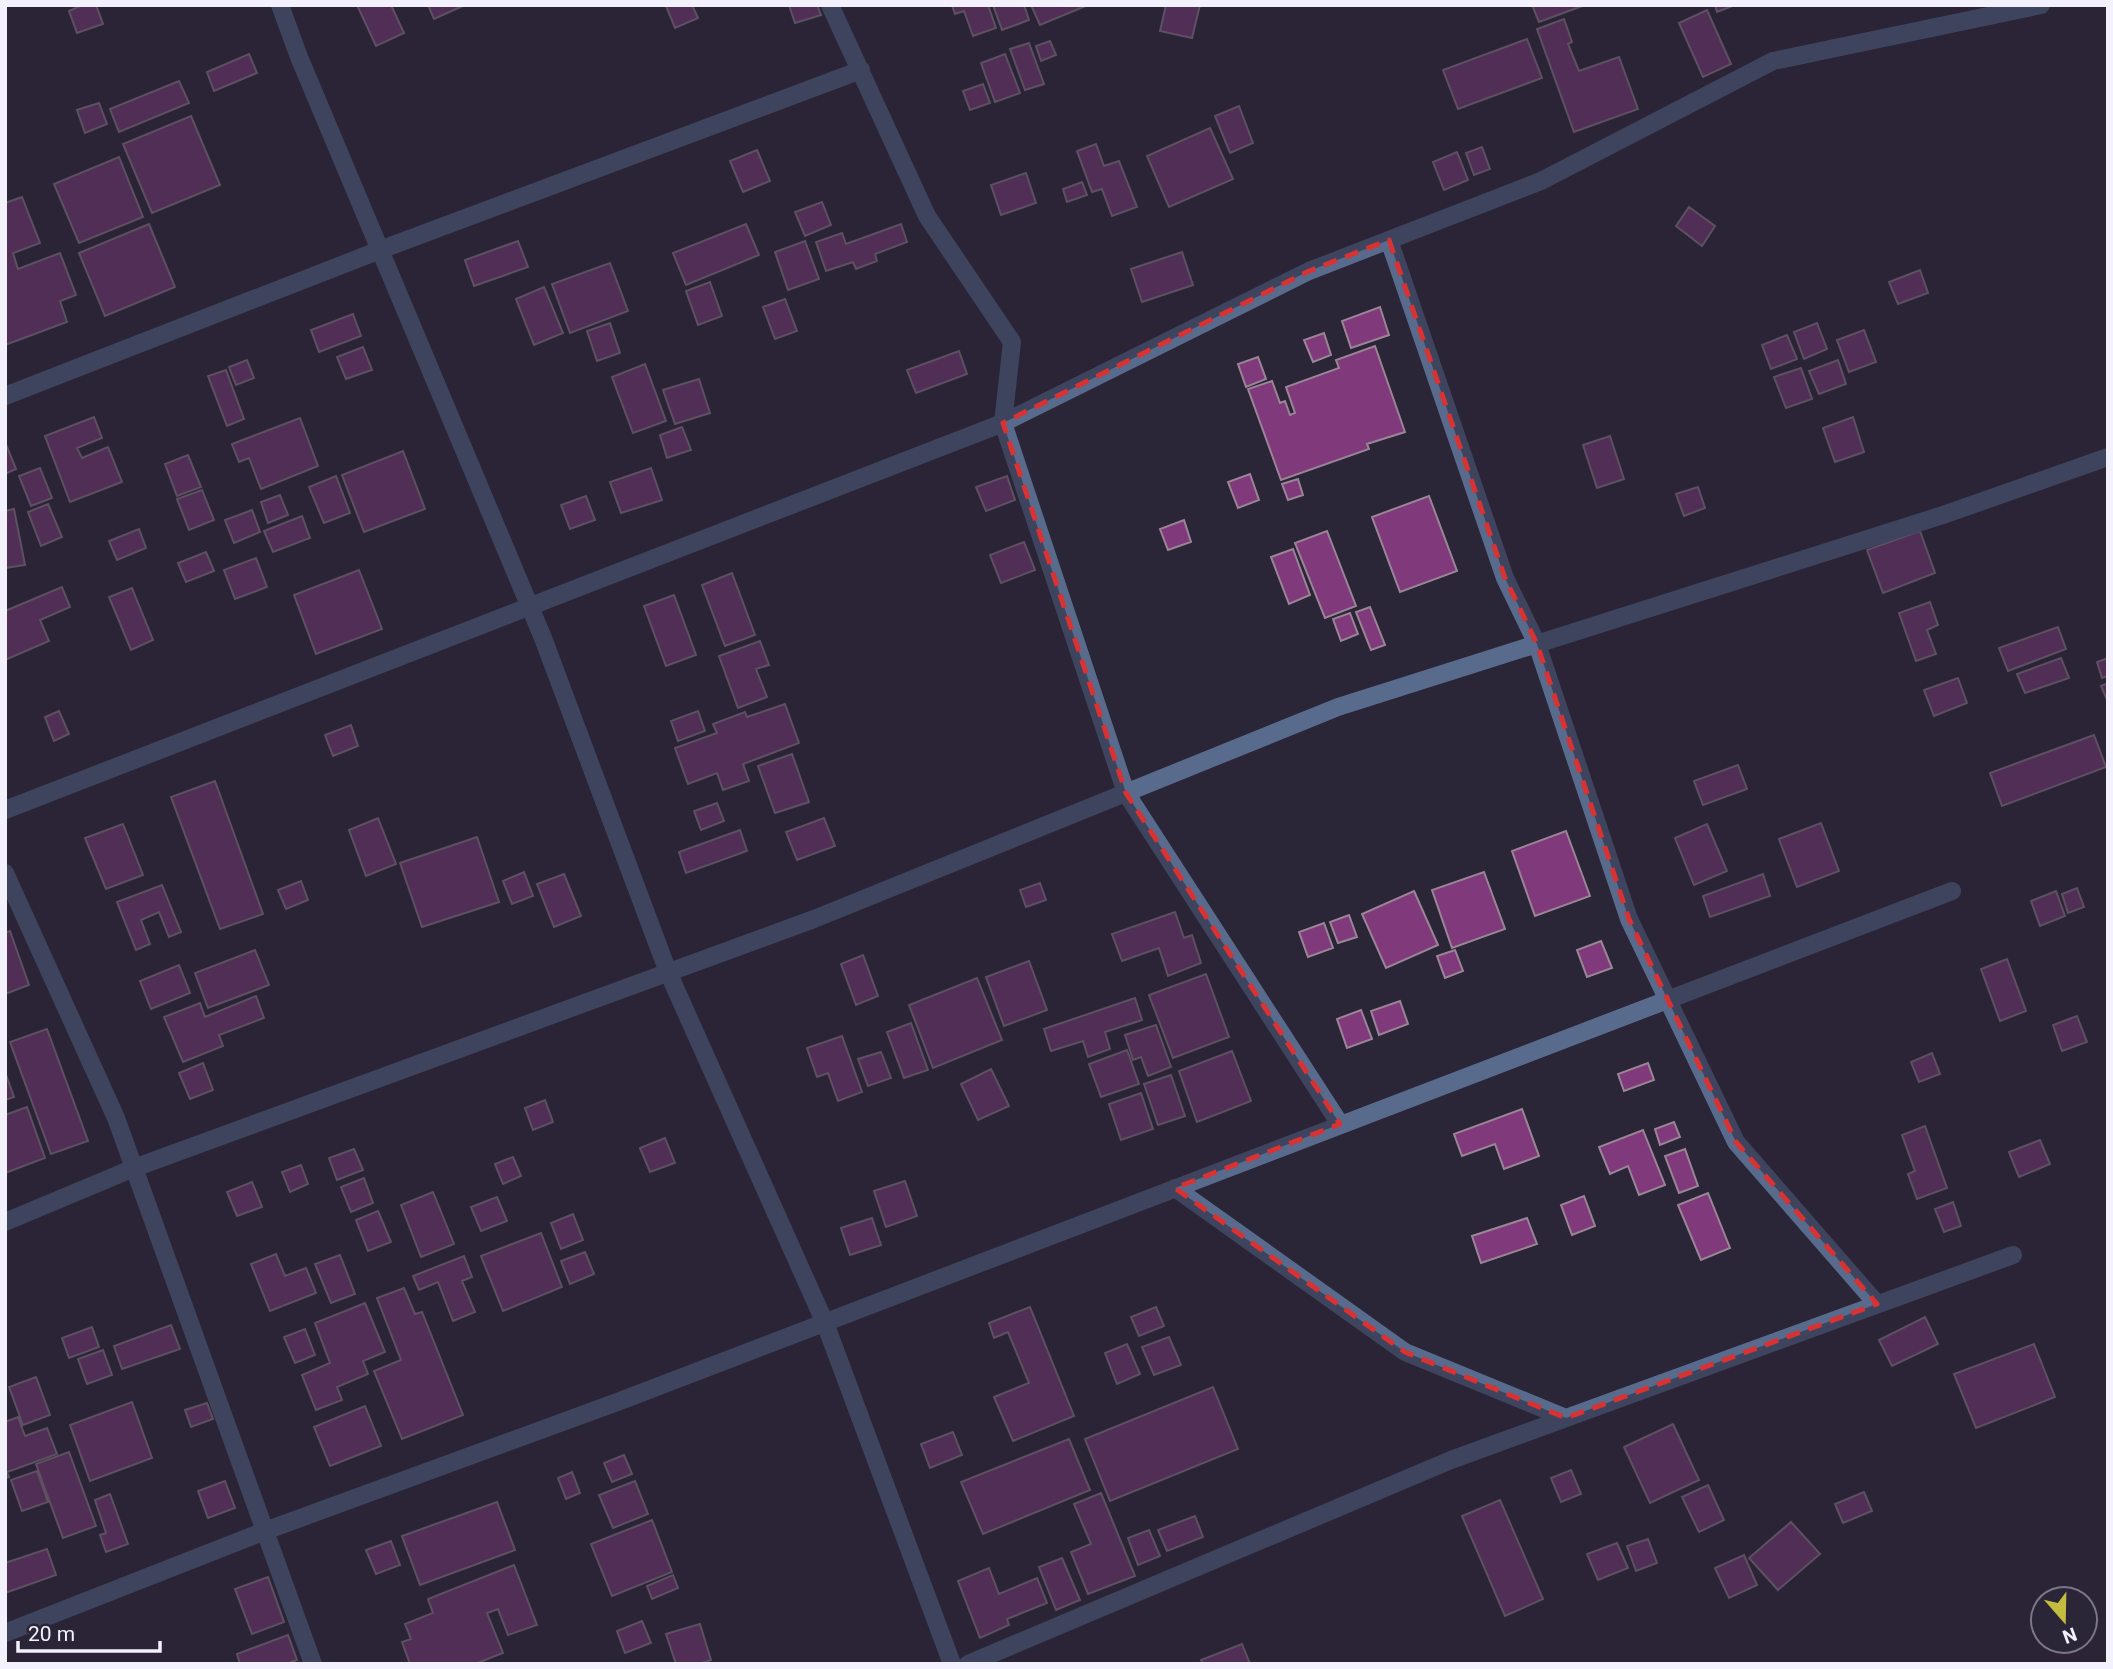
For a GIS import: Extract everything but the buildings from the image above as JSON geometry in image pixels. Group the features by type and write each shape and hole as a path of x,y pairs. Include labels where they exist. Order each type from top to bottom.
{"street":[{"path":"280,5 299,57 529,605 668,972 825,1323 952,1664"},
{"path":"830,5 927,216 1012,342 1003,423 1126,793 1340,1124"},
{"path":"5,810 1003,423 1309,271 1542,181 1773,61 2041,5"},
{"path":"5,396 380,250 861,70"},
{"path":"1389,240 1505,578 1537,644 1629,919 1736,1142 1877,1304"},
{"path":"5,1222 134,1168 814,919 1338,707 1943,515 2108,457"},
{"path":"5,873 116,1118 313,1664"},
{"path":"5,1633 265,1531 620,1401 1952,891"},
{"path":"1175,1188 1405,1352 1566,1418"},
{"path":"968,1664 1451,1460 2013,1255"}],"highlighted area":[{"path":"1389,240 1505,578 1537,644 1629,919 1736,1142 1877,1304 1566,1418 1405,1352 1175,1188 1340,1124 1126,793 1003,423 1309,271"}]}
